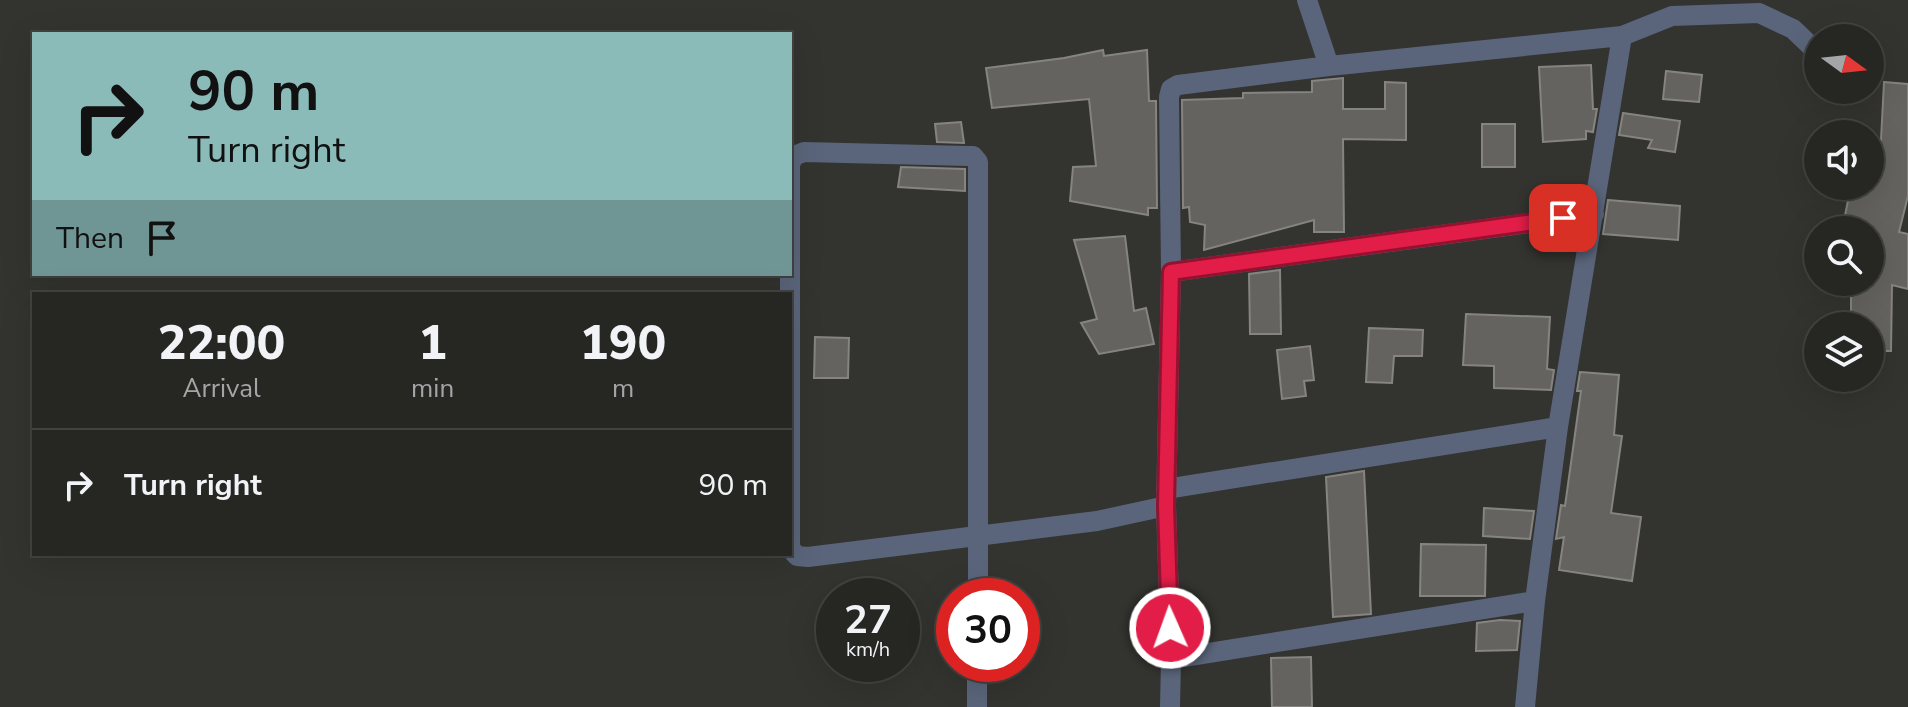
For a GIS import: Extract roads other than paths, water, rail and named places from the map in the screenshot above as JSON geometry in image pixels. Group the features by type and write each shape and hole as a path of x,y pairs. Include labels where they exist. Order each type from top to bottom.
{"street":[{"path":"1307,0 1329,66"},
{"path":"1170,707 1166,498 1171,89 1178,85 1329,66 1622,36 1672,16 1759,13 1793,29 1804,40"},
{"path":"1525,707 1535,601 1558,427 1622,36"},
{"path":"792,160 804,152 973,156 978,162 978,578"},
{"path":"1171,272 1594,214"},
{"path":"792,550 797,556 808,557 1097,521 1166,498 1558,427"},
{"path":"1171,659 1535,601"},
{"path":"977,682 977,707"}]}
